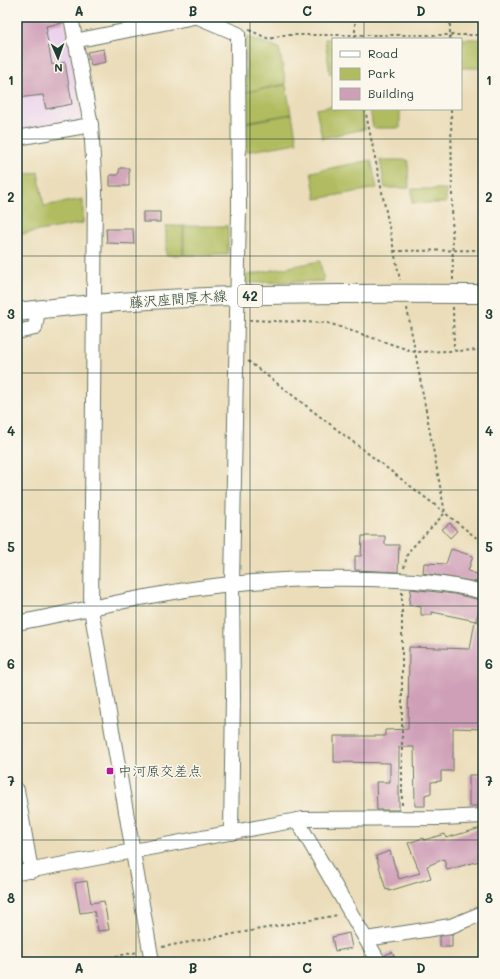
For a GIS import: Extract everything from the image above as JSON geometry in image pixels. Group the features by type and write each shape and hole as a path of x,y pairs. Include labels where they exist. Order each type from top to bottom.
{"main road":[{"name":"藤沢座間厚木線","path":"17,312 38,310 93,313 236,296 483,294"}],"street":[{"path":"71,17 74,41 87,96 91,125 95,192 91,609 151,956"},
{"path":"74,41 194,17"},
{"path":"198,17 238,34 239,209 236,296 232,584 233,696 231,833"},
{"path":"17,138 91,125"},
{"path":"17,332 35,328 38,310"},
{"path":"17,623 111,604 232,584 335,578 402,580 459,586 483,592"},
{"path":"17,790 31,870"},
{"path":"17,873 297,820 483,816"},
{"path":"297,820 379,962"},
{"path":"366,939 451,926 483,913"}],"path":[{"path":"355,17 355,37"},
{"path":"450,17 450,35"},
{"path":"248,29 269,39 283,35 355,37 483,35"},
{"path":"365,110 394,251 405,294 445,513"},
{"path":"451,110 451,250 454,350"},
{"path":"394,251 483,250"},
{"path":"236,320 328,323 415,352 483,350"},
{"path":"236,351 483,543"},
{"path":"402,818 402,580 408,552 445,513"},
{"path":"86,962 151,956 350,913"}],"shaded area":[{"path":"17,17 64,17 83,124 17,136"}],"green space":[{"path":"246,36 279,48 286,84 246,92"},
{"path":"325,39 332,39 332,74 330,75"},
{"path":"462,39 483,39 483,68 462,68"},
{"path":"286,85 291,114 245,122 246,92"},
{"path":"332,106 332,110 361,110 365,129 322,138 316,109"},
{"path":"370,110 400,110 400,128 373,128"},
{"path":"292,114 297,143 245,152 245,123"},
{"path":"371,160 377,188 316,199 311,172"},
{"path":"380,160 408,160 409,188 385,188"},
{"path":"38,172 44,206 83,199 83,223 17,235 17,176"},
{"path":"412,189 446,189 446,203 412,203"},
{"path":"166,226 183,226 183,255 166,255"},
{"path":"184,226 228,226 228,255 184,255"},
{"path":"320,261 324,281 243,283 243,276"}],"building":[{"path":"17,17 63,17 63,23 46,26 46,32 52,65 65,62 72,104 46,109 43,95 17,98 17,71 24,70 17,35"},
{"path":"104,49 106,62 91,65 87,52"},
{"path":"120,168 129,168 129,186 110,186 110,175 118,175"},
{"path":"143,212 160,212 160,222 143,222"},
{"path":"106,229 133,229 134,244 107,243"},
{"path":"450,523 457,531 450,538 442,529"},
{"path":"362,536 385,536 385,545 399,545 398,572 355,570 355,556 361,556"},
{"path":"451,549 473,556 468,571 483,576 483,583 423,573 424,563 446,564"},
{"path":"411,589 454,594 481,600 476,621 432,612 432,615 421,615 421,607 409,605"},
{"path":"475,621 483,623 481,649 483,649 483,729 453,728 453,771 441,771 441,781 431,782 431,793 425,795 425,806 415,806 414,747 399,747 399,810 377,810 376,782 390,782 390,763 334,762 334,736 385,736 385,730 408,729 409,647 470,649"},
{"path":"469,775 483,775 483,806 469,806"},
{"path":"481,828 483,829 483,860 447,870 444,859 427,866 431,878 389,891 388,889 386,890 376,856 390,851 399,879 420,873 408,843 423,838 424,840 445,834 446,838"},
{"path":"87,881 91,903 104,901 109,930 98,931 94,911 80,913 75,883"},
{"path":"349,933 352,948 335,951 332,937"},
{"path":"452,935 452,947 440,947 440,936"},
{"path":"392,952 397,962 387,962 385,955"}],"place":[{"name":"中河原交差点","path":"110,771"}]}
